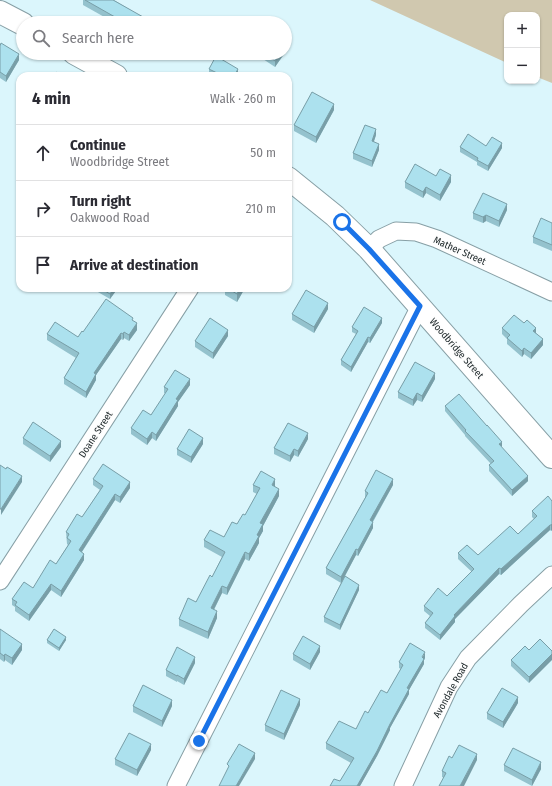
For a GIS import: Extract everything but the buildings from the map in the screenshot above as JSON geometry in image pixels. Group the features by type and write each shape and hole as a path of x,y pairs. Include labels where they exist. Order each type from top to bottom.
{"main road":[{"path":"0,12 16,20"},
{"path":"87,60 109,72"},
{"name":"Woodbridge Street","path":"292,181 335,216 369,249 552,457"}],"street":[{"name":"Mather Street","path":"369,249 379,239 396,231 416,232 438,239 552,292"},
{"name":"Doane Street","path":"0,581 187,292"},
{"path":"176,786 420,306"},
{"name":"Avondale Road","path":"403,786 449,688 468,658 552,575"}],"shaded area":[{"path":"370,0 552,0 552,83 540,78 540,12 504,12 504,62"}],"route":[{"path":"199,741 420,306 369,249 342,222"}]}
